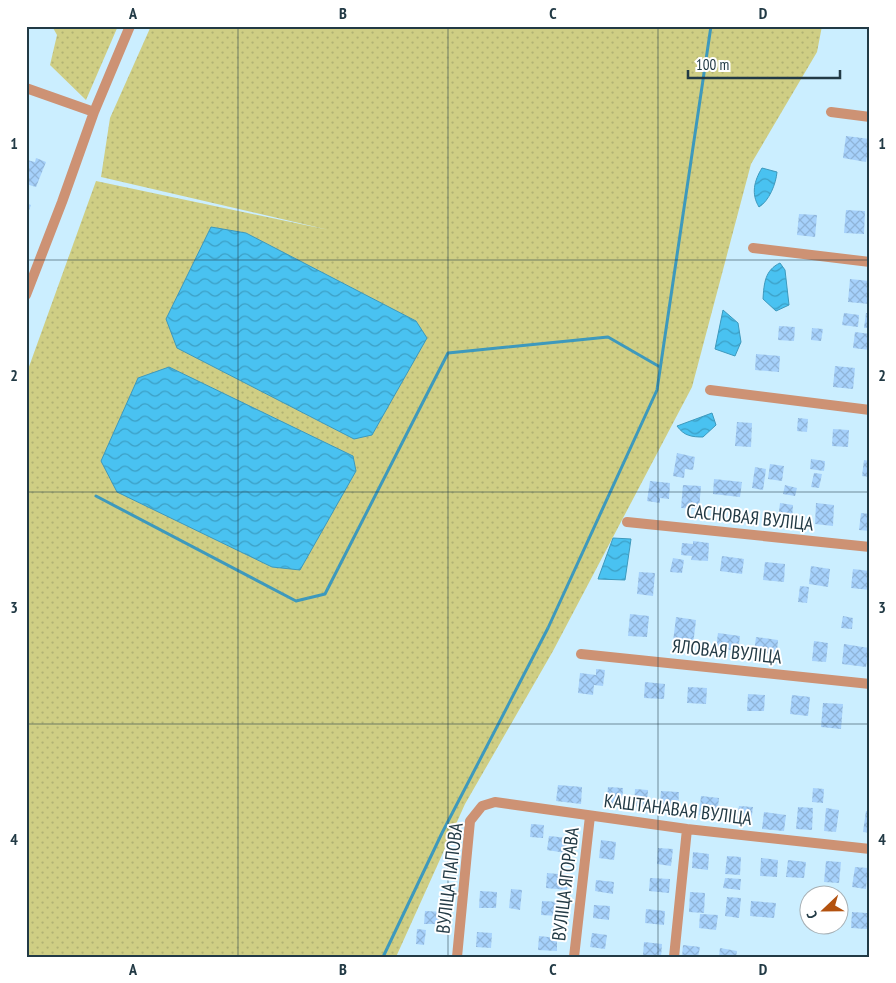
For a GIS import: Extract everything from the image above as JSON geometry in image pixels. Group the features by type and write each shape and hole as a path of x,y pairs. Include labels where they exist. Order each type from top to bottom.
{"street":[{"path":"26,295 94,112 130,26"},
{"path":"26,88 94,112"},
{"path":"831,112 870,117"},
{"path":"753,248 870,262"},
{"path":"710,390 870,410"},
{"name":"САСНОВАЯ ВУЛІЦА","path":"627,522 870,547"},
{"name":"ЯЛОВАЯ ВУЛІЦА","path":"581,654 870,684"},
{"name":"КАШТАНАВАЯ ВУЛІЦА","path":"482,806 495,802 687,829 870,849"},
{"name":"ВУЛІЦА ПАПОВА","path":"457,957 470,821 482,806"},
{"name":"ВУЛІЦА ЯГОРАВА","path":"574,957 590,816"},
{"path":"674,957 687,829"}],"shaded area":[{"path":"52,26 118,26 86,100 50,65 57,35"},
{"path":"151,26 822,26 817,52 751,164 692,387 553,651 465,804 396,957 26,957 26,375 96,181 329,230 101,177 110,118"}],"water":[{"path":"762,168 777,172 771,192 766,201 759,207 754,188"},
{"path":"211,227 246,233 416,321 427,338 372,435 354,439 177,348 166,319"},
{"path":"780,263 785,270 789,305 776,311 763,299 763,293 768,273"},
{"path":"723,310 738,323 741,342 735,356 715,349"},
{"path":"169,367 353,456 356,471 300,570 272,567 117,492 101,461 138,378"},
{"path":"712,413 716,425 703,437 689,435 682,432 677,426"},
{"path":"613,538 631,539 625,580 598,579"}],"building":[{"path":"846,136 870,139 866,162 843,158"},
{"path":"36,158 46,162 36,187 26,184 26,162 27,160 35,162"},
{"path":"26,203 31,205 26,218"},
{"path":"846,210 865,211 864,234 844,233"},
{"path":"799,214 817,215 815,237 797,235"},
{"path":"850,279 870,281 870,304 848,302"},
{"path":"844,313 859,315 858,327 842,325"},
{"path":"866,313 870,313 870,328 864,328"},
{"path":"779,326 795,327 794,341 778,340"},
{"path":"812,328 823,329 821,341 811,340"},
{"path":"855,332 870,334 870,350 853,348"},
{"path":"756,354 780,356 779,372 755,370"},
{"path":"835,366 855,368 853,389 833,387"},
{"path":"798,418 808,419 807,432 797,431"},
{"path":"737,422 752,423 751,447 735,446"},
{"path":"833,429 849,430 848,447 832,446"},
{"path":"677,453 695,457 693,470 685,469 684,478 673,476"},
{"path":"811,459 825,461 824,471 810,469"},
{"path":"864,460 870,461 870,477 862,476"},
{"path":"770,464 784,466 782,481 768,479"},
{"path":"755,467 766,469 763,490 752,488"},
{"path":"814,473 822,474 819,488 811,487"},
{"path":"714,479 742,482 740,497 713,494"},
{"path":"650,481 670,483 669,499 660,498 660,503 647,501"},
{"path":"683,485 701,486 699,509 681,508"},
{"path":"785,485 797,488 795,496 783,494"},
{"path":"780,503 793,505 792,521 778,520"},
{"path":"816,503 834,505 833,526 815,524"},
{"path":"861,513 870,514 870,531 859,530"},
{"path":"693,541 709,543 708,561 691,560 692,556 681,555 682,543 693,544"},
{"path":"722,556 744,559 742,574 720,571"},
{"path":"673,558 684,560 682,573 670,572"},
{"path":"765,562 785,564 784,582 763,580"},
{"path":"811,566 830,569 828,587 809,584"},
{"path":"853,569 870,571 870,590 851,588"},
{"path":"639,572 655,573 653,596 637,594"},
{"path":"800,586 809,587 807,603 798,602"},
{"path":"630,614 649,616 647,637 628,636"},
{"path":"843,616 853,618 852,629 841,628"},
{"path":"676,617 696,620 693,645 673,642"},
{"path":"718,633 740,636 738,651 716,648"},
{"path":"756,637 778,640 777,654 754,652"},
{"path":"814,641 828,643 826,662 812,661"},
{"path":"844,644 869,648 866,667 842,664"},
{"path":"596,669 605,670 603,686 594,685 593,695 578,693 580,673 596,675"},
{"path":"645,682 665,684 664,699 644,698"},
{"path":"688,687 707,688 706,704 687,703"},
{"path":"748,694 765,695 764,711 747,711"},
{"path":"792,695 810,697 808,716 790,714"},
{"path":"823,703 843,704 841,729 821,727"},
{"path":"558,785 582,787 581,804 556,801"},
{"path":"608,787 623,788 622,805 606,803"},
{"path":"813,788 824,789 823,803 812,802"},
{"path":"635,789 648,790 647,807 634,806"},
{"path":"661,791 679,792 678,812 659,811"},
{"path":"701,796 719,798 717,817 699,815"},
{"path":"739,806 753,807 751,822 737,820"},
{"path":"798,807 813,808 812,830 796,829"},
{"path":"826,808 839,810 836,832 824,831"},
{"path":"866,811 870,811 870,833 863,832"},
{"path":"764,812 786,815 784,831 762,829"},
{"path":"531,824 544,825 543,838 530,837"},
{"path":"549,836 568,838 566,853 547,850"},
{"path":"601,840 616,842 614,860 599,858"},
{"path":"658,848 673,849 671,866 657,864"},
{"path":"693,852 709,854 708,870 692,868"},
{"path":"727,856 741,857 740,875 725,874"},
{"path":"761,858 778,860 777,877 760,876"},
{"path":"788,860 806,862 804,878 786,877"},
{"path":"826,861 841,862 839,883 824,882"},
{"path":"855,867 868,868 866,889 852,887"},
{"path":"547,873 569,875 567,890 546,888"},
{"path":"650,878 670,879 669,893 649,891"},
{"path":"725,878 741,879 740,890 723,888"},
{"path":"596,880 614,882 613,894 595,891"},
{"path":"511,889 522,890 520,910 509,908"},
{"path":"480,891 497,892 496,908 479,908"},
{"path":"690,892 705,893 704,913 689,912"},
{"path":"727,897 741,898 739,918 725,916"},
{"path":"542,901 559,902 559,916 541,915"},
{"path":"751,901 776,903 774,918 750,916"},
{"path":"594,905 610,906 609,920 593,918"},
{"path":"646,909 665,911 664,925 645,923"},
{"path":"425,911 444,912 444,924 424,924"},
{"path":"852,912 867,913 867,929 851,928"},
{"path":"700,914 718,915 716,930 699,928"},
{"path":"417,929 426,930 424,945 416,944"},
{"path":"477,932 492,933 491,948 476,947"},
{"path":"592,933 607,935 605,949 590,947"},
{"path":"539,936 557,938 557,951 538,950"},
{"path":"644,942 662,944 661,957 643,955"},
{"path":"683,945 700,947 698,957 682,957"},
{"path":"720,948 737,951 736,957 719,957"}],"waterway":[{"path":"383,957 442,833 548,628 657,390 711,26"},
{"path":"96,496 296,601 325,594 448,353 608,337 660,367"}]}
